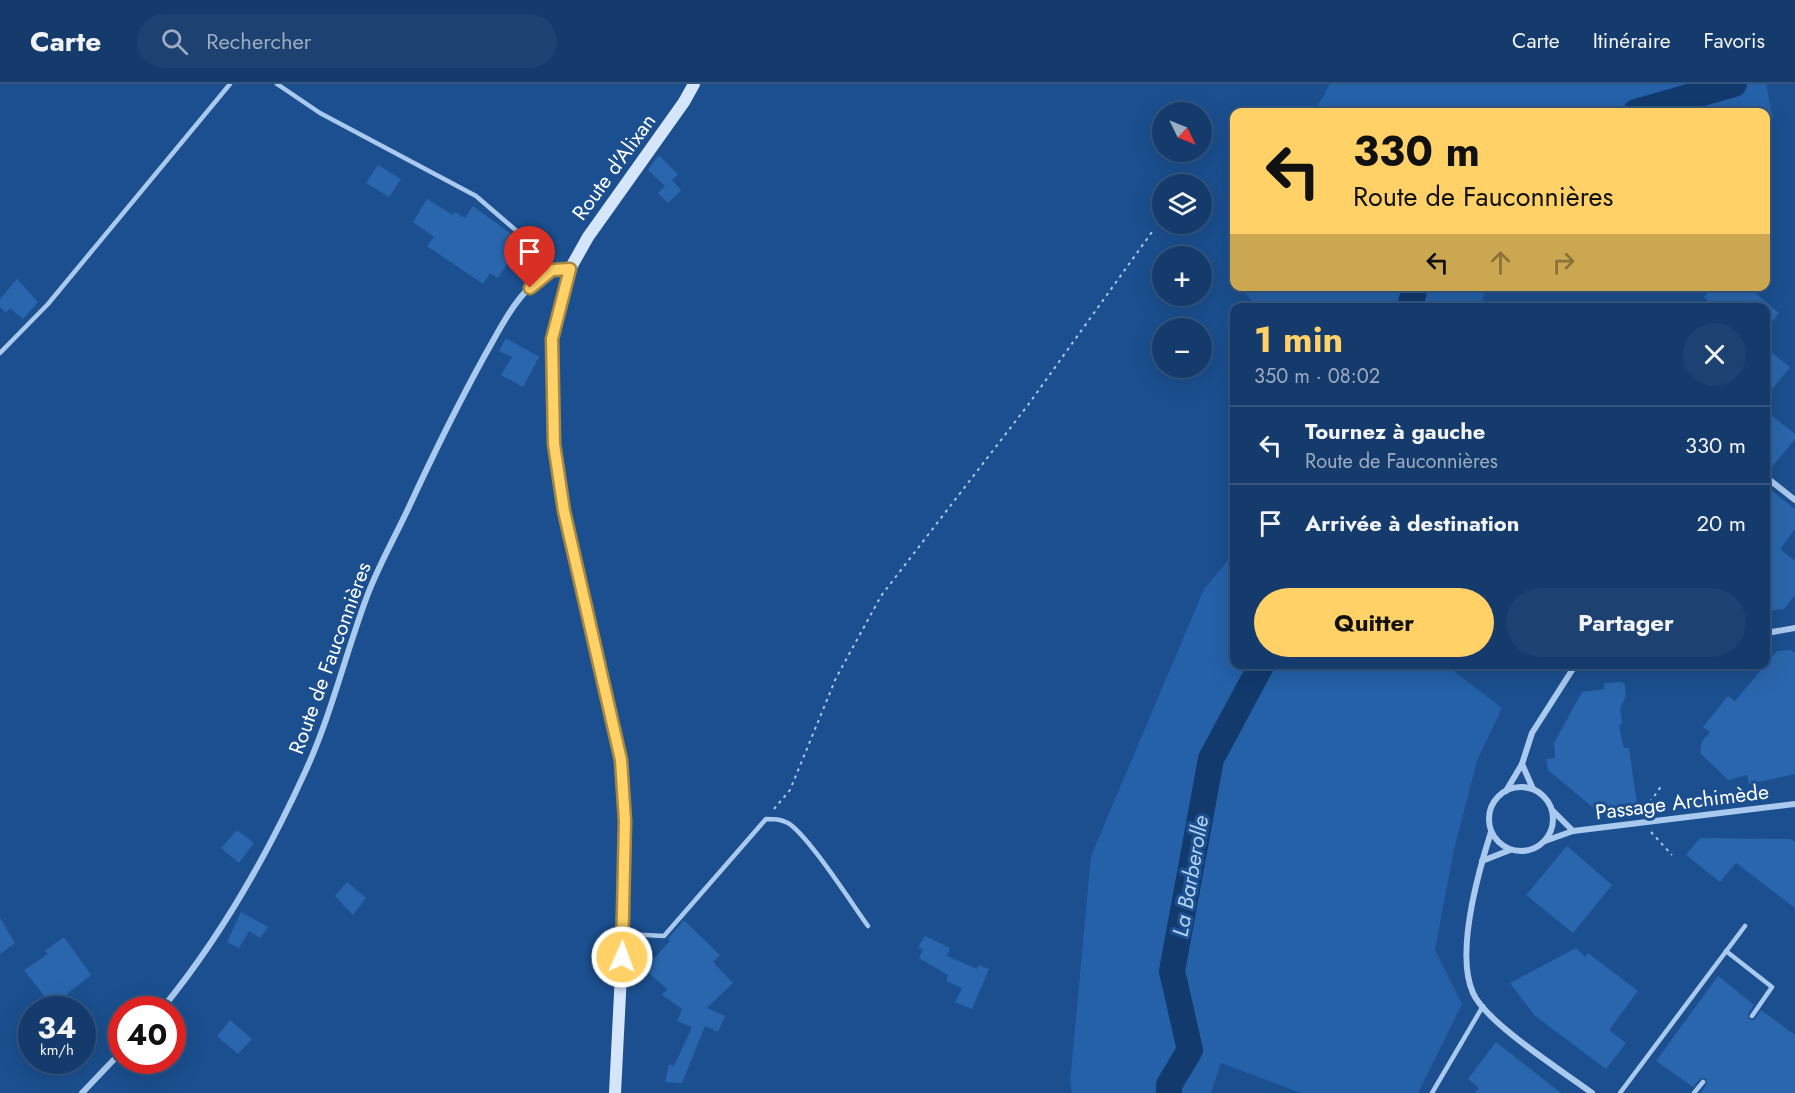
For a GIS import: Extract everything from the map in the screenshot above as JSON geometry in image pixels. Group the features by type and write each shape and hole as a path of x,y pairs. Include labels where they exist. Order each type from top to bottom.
{"street":[{"name":"Route d'Alixan","path":"615,1093 623,934 625,821 621,760 564,511 554,444 552,339 570,269 588,237 684,102 694,84"},
{"path":"538,279 552,270 570,269"},
{"name":"Route de Fauconnières","path":"172,996 217,935 244,892 272,839 326,721 366,598 446,427 505,320 538,279"},
{"path":"1770,480 1795,500"},
{"path":"1770,632 1795,628"},
{"path":"1573,669 1532,733 1522,764 1506,790 1490,808 1491,832 1482,861 1465,959 1473,994 1493,1018 1592,1093"},
{"path":"1522,764 1533,789"},
{"path":"1506,790 1519,787 1533,789 1542,794 1552,810 1573,831"},
{"name":"Passage Archimède","path":"1545,841 1573,831 1795,804"},
{"path":"1482,861 1510,850 1529,850 1545,841 1553,826 1552,810"},
{"path":"1491,832 1502,846 1510,850"},
{"path":"82,1093 108,1066"}],"lane":[{"path":"0,353 48,304 230,84"},
{"path":"277,84 320,113 476,196 519,232 529,249 538,279"},
{"path":"623,934 664,936 766,819 779,819 791,825 868,926"},
{"path":"1620,1093 1745,926"},
{"path":"1726,951 1772,987 1752,1016"},
{"path":"1432,1093 1483,1006"},
{"path":"1694,1093 1703,1082"}],"path":[{"path":"766,819 790,790 836,678 881,596 1028,405 1152,231"},
{"path":"1648,809 1648,805 1662,785"},
{"path":"1651,832 1672,855"}],"shaded area":[{"path":"1330,84 1766,84 1773,117 1770,118 1770,108 1316,108"},
{"path":"1243,291 1484,291 1483,303 1254,303"},
{"path":"1230,558 1230,669 1451,669 1502,708 1477,761 1453,854 1435,950 1462,1004 1418,1093 1301,1093 1221,1063 1211,1093 1072,1093 1070,1082 1091,856 1204,589"}],"building":[{"path":"659,155 678,175 672,180 681,190 668,203 658,193 665,186 648,170"},
{"path":"378,165 401,179 389,197 366,183"},
{"path":"427,199 453,215 455,212 465,218 473,206 514,236 503,251 512,256 498,278 490,273 483,284 427,246 434,237 413,222"},
{"path":"17,279 38,302 23,319 10,308 6,312 0,307 0,299"},
{"path":"1709,291 1753,291 1767,303 1711,303 1704,297"},
{"path":"1770,305 1779,313 1770,325"},
{"path":"506,338 539,357 523,387 501,375 512,357 499,351"},
{"path":"1770,351 1790,367 1770,392"},
{"path":"1770,414 1795,434 1795,439 1770,470"},
{"path":"1770,489 1795,509 1795,529 1780,549 1795,561 1795,595 1784,609 1770,611"},
{"path":"1791,650 1795,653 1795,774 1749,784 1747,775 1728,780 1700,753 1702,741 1710,732 1703,727 1728,696 1735,701 1762,669 1770,669 1770,659 1777,651"},
{"path":"1621,682 1625,684 1626,696 1620,708 1622,723 1619,726 1624,748 1629,748 1637,804 1596,810 1548,770 1546,759 1555,758 1554,743 1582,692 1604,689 1604,683"},
{"path":"237,830 254,843 239,863 221,848"},
{"path":"1700,838 1791,839 1795,842 1795,908 1736,863 1720,882 1686,855"},
{"path":"1567,846 1612,885 1573,933 1526,895"},
{"path":"347,882 366,898 353,915 335,896"},
{"path":"241,912 268,927 260,938 249,931 239,948 227,942"},
{"path":"0,918 15,943 0,954"},
{"path":"684,920 720,955 713,962 733,983 707,1008 725,1016 718,1032 705,1026 682,1083 665,1082 669,1064 674,1066 692,1027 677,1021 682,1009 662,995 667,989 644,969 670,941 668,939"},
{"path":"925,936 950,948 947,956 977,969 978,965 989,969 972,1009 955,1002 962,988 946,981 948,975 919,958 923,950 918,947"},
{"path":"64,937 91,975 65,996 44,996 24,970 48,954 45,951"},
{"path":"1576,948 1585,957 1588,953 1638,991 1609,1030 1626,1043 1606,1069 1534,1015 1510,983"},
{"path":"1718,976 1754,1005 1748,1014 1749,1019 1754,1020 1761,1010 1795,1035 1795,1093 1701,1093 1707,1083 1705,1078 1701,1078 1693,1087 1656,1061"},
{"path":"230,1020 252,1039 238,1054 217,1036"},
{"path":"1496,1042 1561,1093 1475,1093 1479,1088 1468,1079"}],"waterway":[{"name":"La Barberolle","path":"1650,108 1734,84"},
{"name":"La Barberolle","path":"1411,303 1414,291"},
{"name":"La Barberolle","path":"1169,1093 1169,1085 1190,1050 1172,971 1211,759 1259,669"}],"route":[{"path":"530,288 538,279 552,270 570,269 552,339 554,444 564,511 621,760 625,821 622,957"}]}
